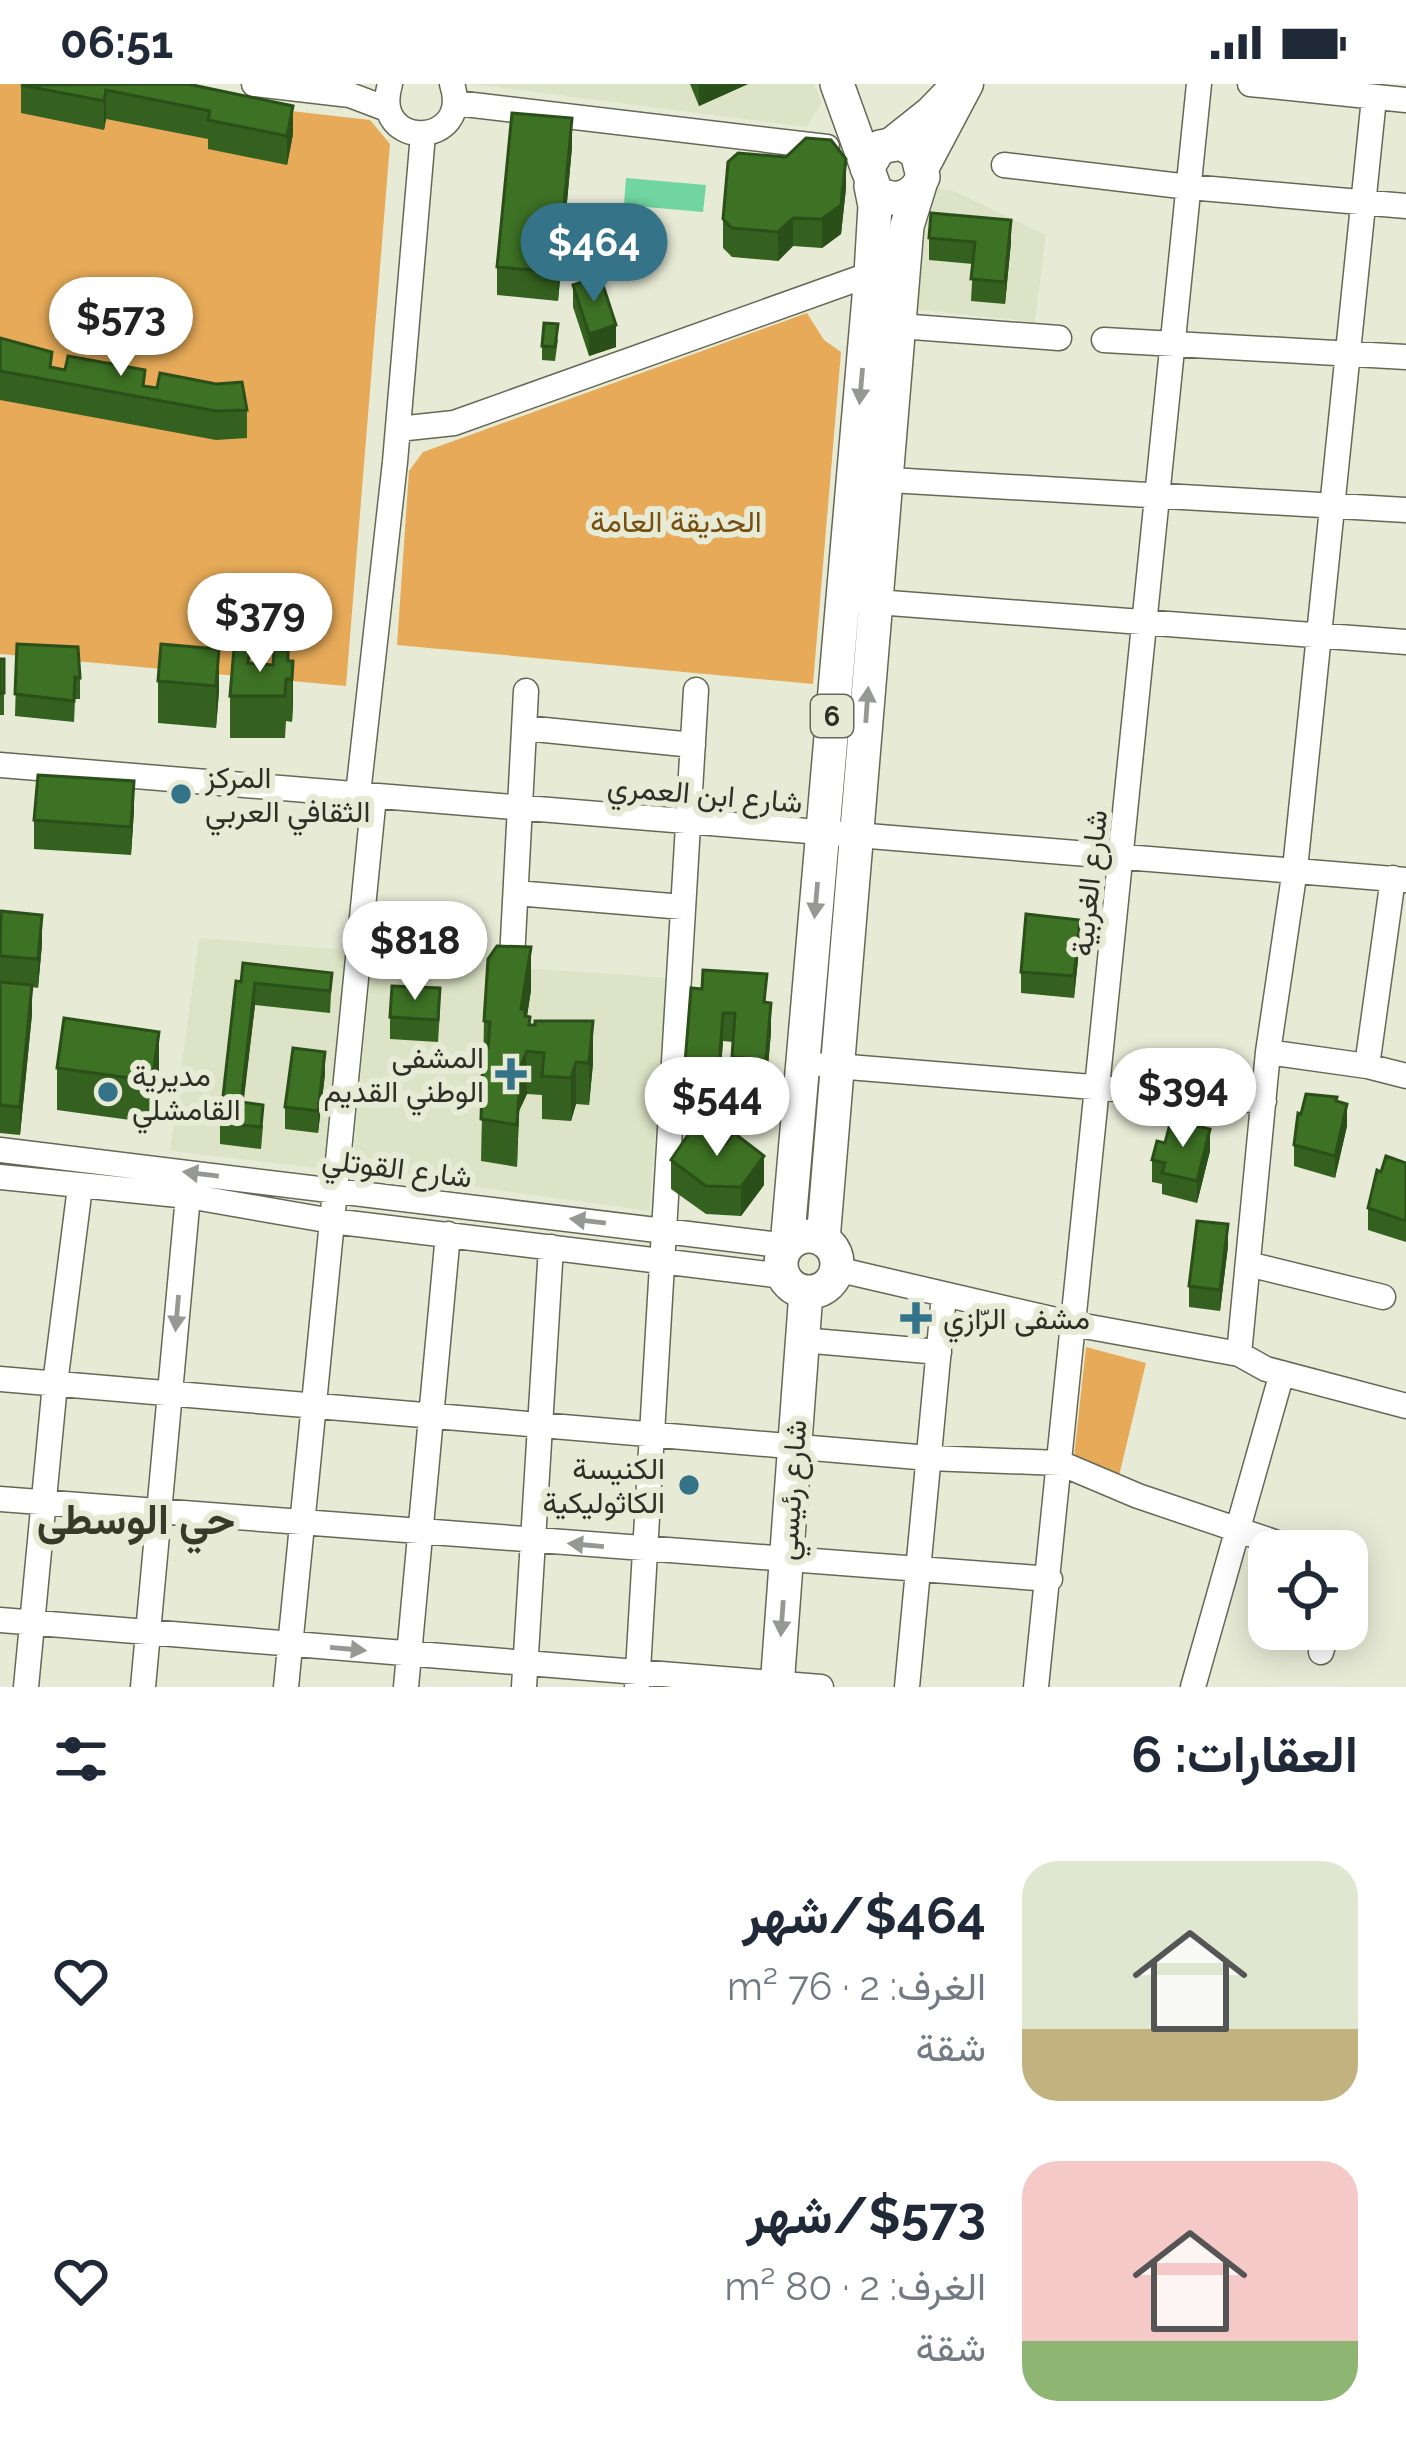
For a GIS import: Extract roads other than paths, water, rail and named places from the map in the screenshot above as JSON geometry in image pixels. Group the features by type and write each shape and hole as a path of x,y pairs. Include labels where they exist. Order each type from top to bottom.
{"highway":[{"path":"841,84 896,162"},
{"name":"6","path":"883,325 871,274 875,206 896,162"},
{"name":"6","path":"792,1271 802,1063 822,833 858,601 883,325 908,226 896,162"},
{"name":"6","path":"829,1255 837,1066 858,837 858,601"},
{"path":"804,1237 829,1255 822,1289 792,1271 804,1237"},
{"name":"شارع رئيسي","path":"777,1685 802,1340 792,1271"}],"main road":[{"path":"896,162 930,112 957,84"},
{"path":"896,162 968,84"}],"street":[{"path":"254,84 389,96 400,128 423,134 445,125 454,94 827,147"},
{"name":"شارع الغربية","path":"1036,1687 1199,84"},
{"path":"1250,84 1406,100"},
{"path":"1239,1354 1268,1052 1295,869 1373,98"},
{"path":"286,1687 332,1221 423,134"},
{"path":"1004,165 1406,206"},
{"path":"398,429 454,423 871,274"},
{"path":"883,325 1059,338"},
{"path":"1104,340 1406,357"},
{"path":"869,479 1406,510"},
{"path":"858,601 1406,642"},
{"path":"638,1679 696,690"},
{"path":"512,959 526,691"},
{"path":"525,728 693,745"},
{"name":"شارع ابن العمري","path":"0,765 1399,879"},
{"path":"1367,1066 1399,879"},
{"path":"516,893 683,907"},
{"path":"1268,1052 1406,1076"},
{"path":"802,1063 1264,1101"},
{"name":"شارع القوتلي","path":"0,1150 664,1230 792,1271"},
{"name":"شارع القوتلي","path":"0,1177 188,1196 332,1221 551,1247 792,1271"},
{"path":"26,1687 55,1384 80,1187"},
{"path":"143,1687 188,1196"},
{"path":"406,1687 448,1234"},
{"path":"525,1675 551,1247"},
{"path":"829,1255 944,1295 1239,1354 1282,1373 1406,1406"},
{"path":"1247,1264 1383,1297"},
{"path":"907,1687 944,1295"},
{"path":"802,1340 939,1352"},
{"path":"1193,1687 1282,1373"},
{"path":"0,1379 928,1458 1060,1463 1138,1496 1248,1533"},
{"path":"0,1499 1050,1579"},
{"path":"0,1620 409,1653 525,1675 821,1687"}],"place":[{"name":"المركز الثقافي العربي","path":"181,794"},
{"name":"المشفى الوطني القديم","path":"511,1074"},
{"name":"مديرية القامشلي","path":"108,1092"},
{"name":"مشفى الرّازي","path":"916,1318"},
{"name":"الكنيسة الكاثوليكية","path":"689,1485"}],"district":[{"name":"حي الوسطى","path":"136,1519"}],"park label":[{"name":"الحديقة العامة","path":"676,521"}]}
